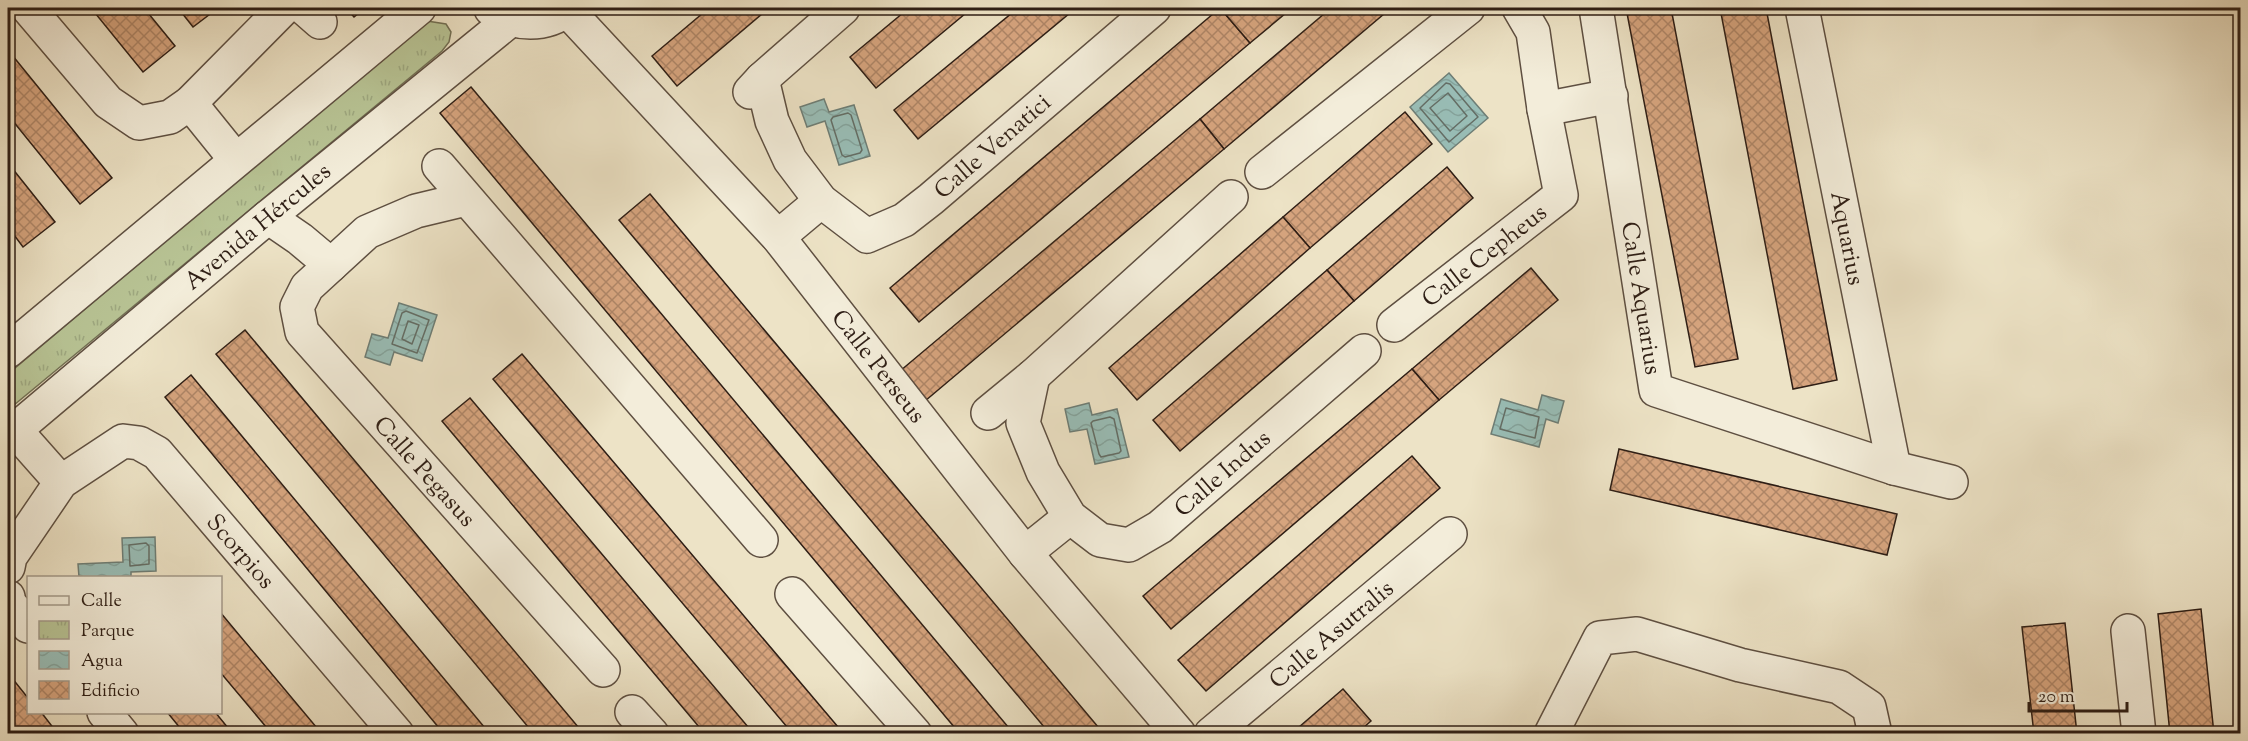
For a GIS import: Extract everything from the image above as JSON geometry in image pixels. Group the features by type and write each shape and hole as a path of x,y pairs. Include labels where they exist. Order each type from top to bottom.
{"street":[{"path":"28,8 108,102 140,123 170,117 190,103 284,8"},
{"path":"8,351 419,8"},
{"path":"500,14 530,23 550,20 568,8"},
{"name":"Calle Perseus","path":"568,8 778,237 1025,553 1179,734"},
{"name":"Calle Venatici","path":"843,8 756,85 790,160 821,201 867,236 904,220 1154,8"},
{"path":"1262,172 1468,8"},
{"name":"Calle Cepheus","path":"1394,325 1561,195 1544,110 1533,32 1519,8"},
{"name":"Calle Aquarius","path":"1596,8 1656,390 1894,468 1951,482"},
{"name":"Aquarius","path":"1802,8 1894,468"},
{"name":"Avenida Hércules","path":"11,433 268,217 500,14"},
{"path":"1544,110 1611,96"},
{"path":"190,103 236,160"},
{"path":"439,166 761,540"},
{"path":"988,413 1033,376 1231,197"},
{"name":"Calle Pegasus","path":"466,199 416,211 367,232 307,287 297,307 302,332 603,670"},
{"path":"778,237 821,201"},
{"path":"268,217 300,239 331,265"},
{"name":"Calle Indus","path":"1033,376 1023,423 1043,472 1070,517 1100,540 1129,545 1160,527 1364,351"},
{"path":"11,433 61,482"},
{"name":"Scorpios","path":"8,567 10,557 61,482 123,441 139,443 157,453 397,734"},
{"path":"1025,553 1070,517"},
{"name":"Calle Asutralis","path":"1211,734 1450,534"},
{"path":"792,594 915,734"},
{"path":"8,597 9,603 27,625"},
{"path":"2128,631 2139,734"},
{"path":"1551,734 1600,638 1637,634 1740,665 1839,687 1869,707 1875,734"},
{"path":"106,714 122,734"}],"green space":[{"path":"427,21 446,24 451,32 449,42 442,51 8,410 8,374"}],"water":[{"path":"1449,73 1488,118 1448,152 1410,107"},
{"path":"824,99 829,112 854,105 870,156 839,165 825,121 807,127 800,107"},
{"path":"399,303 437,315 422,361 394,352 390,365 365,357 372,334 388,338"},
{"path":"1542,395 1564,401 1558,423 1546,419 1539,447 1491,434 1501,399 1538,410"},
{"path":"1089,403 1092,415 1117,409 1129,457 1095,464 1087,429 1070,432 1065,409"},
{"path":"155,537 156,571 131,572 131,576 79,576 78,564 123,562 122,538"}],"building":[{"path":"91,8 144,8 175,46 143,72"},
{"path":"178,8 218,8 193,27"},
{"path":"346,8 365,8 354,17"},
{"path":"709,8 769,8 677,86 652,56"},
{"path":"909,8 972,8 876,88 850,57"},
{"path":"1018,8 1076,8 918,139 894,110"},
{"path":"1220,8 1250,43 919,322 890,288"},
{"path":"1220,8 1292,8 1250,43"},
{"path":"1331,8 1391,8 1224,149 1200,119"},
{"path":"1626,8 1671,8 1738,359 1695,367"},
{"path":"1720,8 1766,8 1837,380 1793,389"},
{"path":"8,50 112,178 80,204 8,115"},
{"path":"471,87 1014,734 960,734 440,113"},
{"path":"1405,112 1432,144 1310,248 1283,217"},
{"path":"1200,119 1224,149 925,401 900,371"},
{"path":"8,163 55,222 23,247 8,227"},
{"path":"1447,167 1473,198 1354,301 1327,270"},
{"path":"650,194 1104,734 1050,734 619,220"},
{"path":"1283,217 1310,248 1137,400 1109,368"},
{"path":"1531,268 1558,300 1439,400 1412,369"},
{"path":"1327,270 1354,301 1180,451 1153,420"},
{"path":"245,330 584,734 534,734 216,354"},
{"path":"522,354 844,734 793,734 493,379"},
{"path":"1412,369 1439,400 1171,629 1143,596"},
{"path":"191,375 490,734 444,734 165,397"},
{"path":"470,398 754,734 705,734 442,421"},
{"path":"1619,449 1897,514 1887,555 1610,490"},
{"path":"1412,456 1440,488 1206,691 1178,660"},
{"path":"2201,609 2214,734 2170,734 2158,614"},
{"path":"222,614 322,734 272,734 222,674"},
{"path":"2065,623 2077,734 2034,734 2022,627"},
{"path":"8,673 27,697 27,714 43,714 58,734 9,734"},
{"path":"1343,689 1371,721 1356,734 1291,734"},
{"path":"169,714 217,714 233,734 185,734"}]}
